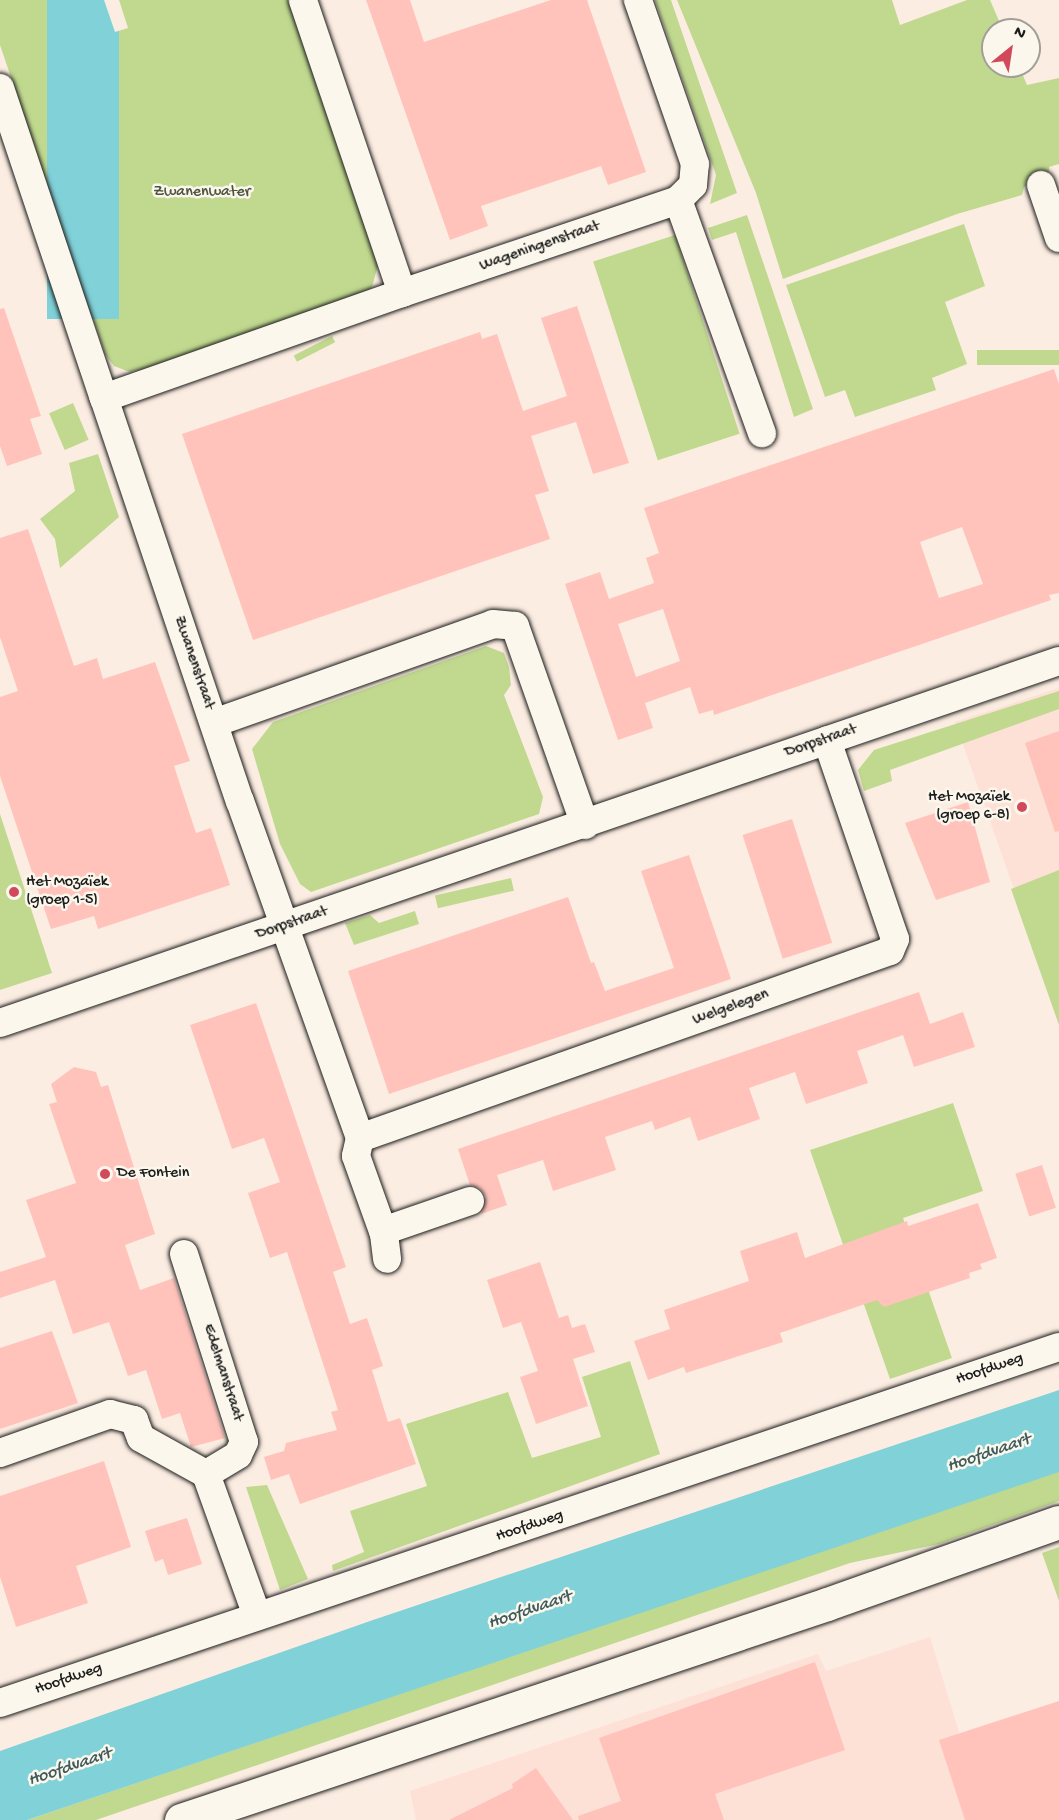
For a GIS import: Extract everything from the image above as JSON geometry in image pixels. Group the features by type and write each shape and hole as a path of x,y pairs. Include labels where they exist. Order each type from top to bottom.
{"street":[{"path":"0,88 104,398 402,293 303,0"},
{"path":"638,0 695,164 693,184 678,200 762,433"},
{"path":"1041,185 1059,238"},
{"name":"Wageningenstraat","path":"402,293 678,200"},
{"name":"Zwanenstraat","path":"104,398 285,927"},
{"path":"214,723 493,624 515,626 585,825"},
{"name":"Dorpstraat","path":"0,1023 585,825 1059,661"},
{"name":"Welgelegen","path":"360,1138 890,951 895,939 827,740"},
{"path":"285,927 360,1138 356,1156 383,1231 387,1259"},
{"path":"383,1231 470,1202"},
{"name":"Edelmanstraat","path":"184,1254 244,1442 238,1455 206,1474"},
{"name":"Hoofdweg","path":"0,1703 1059,1347"},
{"path":"0,1453 110,1414 134,1420 141,1438 206,1474 256,1616"},
{"path":"181,1820 816,1608 1059,1522"}],"shaded area":[{"name":"Het Mozaïek (groep 6-8)","path":"1059,688 1059,905 1015,892 955,722"},
{"path":"930,1637 986,1820 416,1820 410,1791 818,1654 826,1671"}],"green space":[{"name":"Zwanenwater","path":"0,0 288,0 378,265 372,287 366,293 145,369 130,372 114,366 105,354 0,45"},
{"path":"655,0 671,0 737,193 710,204 716,175"},
{"path":"677,0 892,0 900,25 967,0 990,0 998,18 981,18 981,78 1024,78 1027,85 1059,78 1059,164 1049,167 1050,178 1024,187 1022,195 957,214 783,279 756,193"},
{"path":"747,215 813,409 794,417 736,232 712,240 708,228"},
{"path":"964,224 985,286 945,302 967,364 932,378 936,390 855,417 845,390 825,397 786,285"},
{"path":"675,235 740,434 658,460 593,262"},
{"path":"332,336 335,342 297,362 294,356"},
{"path":"977,350 1059,350 1059,365 977,365"},
{"path":"73,403 89,440 65,450 49,413"},
{"path":"98,454 119,517 60,568 55,539 40,519 75,491 69,463"},
{"path":"486,646 504,653 509,667 511,685 504,695 543,797 539,814 311,892 300,884 280,844 252,749 273,722"},
{"path":"1059,691 1059,709 890,770 892,781 864,791 858,770 874,750"},
{"name":"Het Mozaïek (groep 1-5)","path":"0,814 52,973 0,990"},
{"path":"1059,870 1059,1025 1011,889"},
{"path":"511,878 514,891 438,908 435,896"},
{"path":"415,911 419,924 354,945 345,923 370,915 379,923"},
{"path":"953,1103 983,1191 903,1218 952,1358 890,1379 810,1150"},
{"path":"630,1361 660,1454 333,1571 332,1565 364,1552 350,1511 427,1486 406,1424 508,1392 532,1458 601,1437 582,1377"},
{"path":"1059,1471 1059,1501 939,1544 850,1563 96,1820 27,1820"},
{"path":"267,1485 308,1579 280,1590 246,1487"},
{"path":"1059,1547 1059,1601 1042,1553"}],"water":[{"path":"47,0 119,0 119,319 47,319"},
{"name":"Hoofdvaart","path":"1059,1390 1059,1472 27,1820 0,1820 0,1751 373,1620"}],"pier":[{"path":"104,0 119,0 128,28 115,32"}],"building":[{"path":"366,0 410,0 424,42 551,0 587,0 646,172 608,185 601,166 481,206 488,226 450,240"},
{"path":"577,306 629,463 593,474 576,422 531,436 549,491 535,495 550,539 253,640 182,434 480,332 482,339 497,334 523,411 567,396 541,318"},
{"path":"4,308 41,416 30,419 42,454 7,466 0,446 0,309"},
{"path":"1054,369 1059,384 1059,593 1049,595 1051,600 714,715 713,710 699,714 690,687 645,703 653,728 618,740 565,584 600,572 609,599 654,583 646,558 659,553 644,508","holes":["962,527 983,584 939,598 920,542","663,609 680,661 636,677 618,624"]},
{"path":"28,529 74,666 97,658 103,679 155,662 190,761 174,766 196,833 211,828 230,885 98,929 94,916 51,929 0,776 0,697 18,691 0,637 0,538"},
{"path":"1059,731 1059,831 1055,832 1025,743"},
{"path":"968,802 990,882 936,900 905,823"},
{"path":"792,819 832,943 783,959 743,835"},
{"path":"689,855 731,979 389,1094 348,971 568,897 591,963 594,962 605,991 674,968 641,871"},
{"path":"919,992 930,1024 963,1012 975,1047 914,1067 903,1035 857,1051 868,1083 806,1104 795,1072 749,1088 760,1119 698,1141 690,1117 655,1130 652,1121 605,1137 616,1170 553,1191 543,1160 497,1175 507,1205 481,1214 486,1196 480,1188 470,1185 458,1149"},
{"path":"256,1003 346,1267 333,1272 350,1324 367,1318 383,1366 372,1370 388,1422 400,1418 416,1464 300,1504 289,1474 271,1480 264,1457 284,1451 286,1443 337,1430 331,1412 338,1410 287,1252 270,1258 248,1193 280,1182 264,1138 232,1149 190,1025"},
{"path":"74,1067 96,1072 101,1087 108,1085 155,1234 125,1245 140,1290 174,1278 225,1438 191,1447 180,1413 162,1419 146,1370 128,1376 109,1322 73,1334 55,1280 0,1298 0,1272 46,1257 26,1200 76,1183 49,1104 57,1102 51,1084"},
{"path":"1042,1165 1056,1208 1029,1216 1015,1174"},
{"path":"978,1203 997,1258 980,1264 982,1269 969,1273 970,1278 884,1307 877,1300 780,1333 783,1342 686,1373 684,1367 648,1380 634,1341 670,1329 664,1310 749,1281 740,1251 797,1232 805,1258 907,1221 908,1226"},
{"path":"540,1262 559,1318 568,1315 572,1328 585,1324 595,1352 573,1359 588,1406 536,1424 520,1377 538,1371 521,1322 503,1328 487,1280"},
{"path":"52,1331 78,1403 0,1429 0,1348"},
{"path":"104,1461 131,1547 76,1566 88,1603 16,1627 0,1577 0,1496"},
{"path":"187,1518 202,1564 168,1575 163,1559 155,1562 145,1531"},
{"path":"815,1662 845,1750 715,1794 724,1820 579,1820 578,1816 621,1801 599,1738"},
{"path":"1059,1701 1059,1820 965,1820 939,1740"},
{"path":"536,1768 573,1820 449,1820 513,1788 512,1784"}],"place":[{"name":"Het Mozaïek (groep 6-8)","path":"1022,807"},
{"name":"Het Mozaïek (groep 1-5)","path":"14,892"},
{"name":"De Fontein","path":"105,1174"}]}
